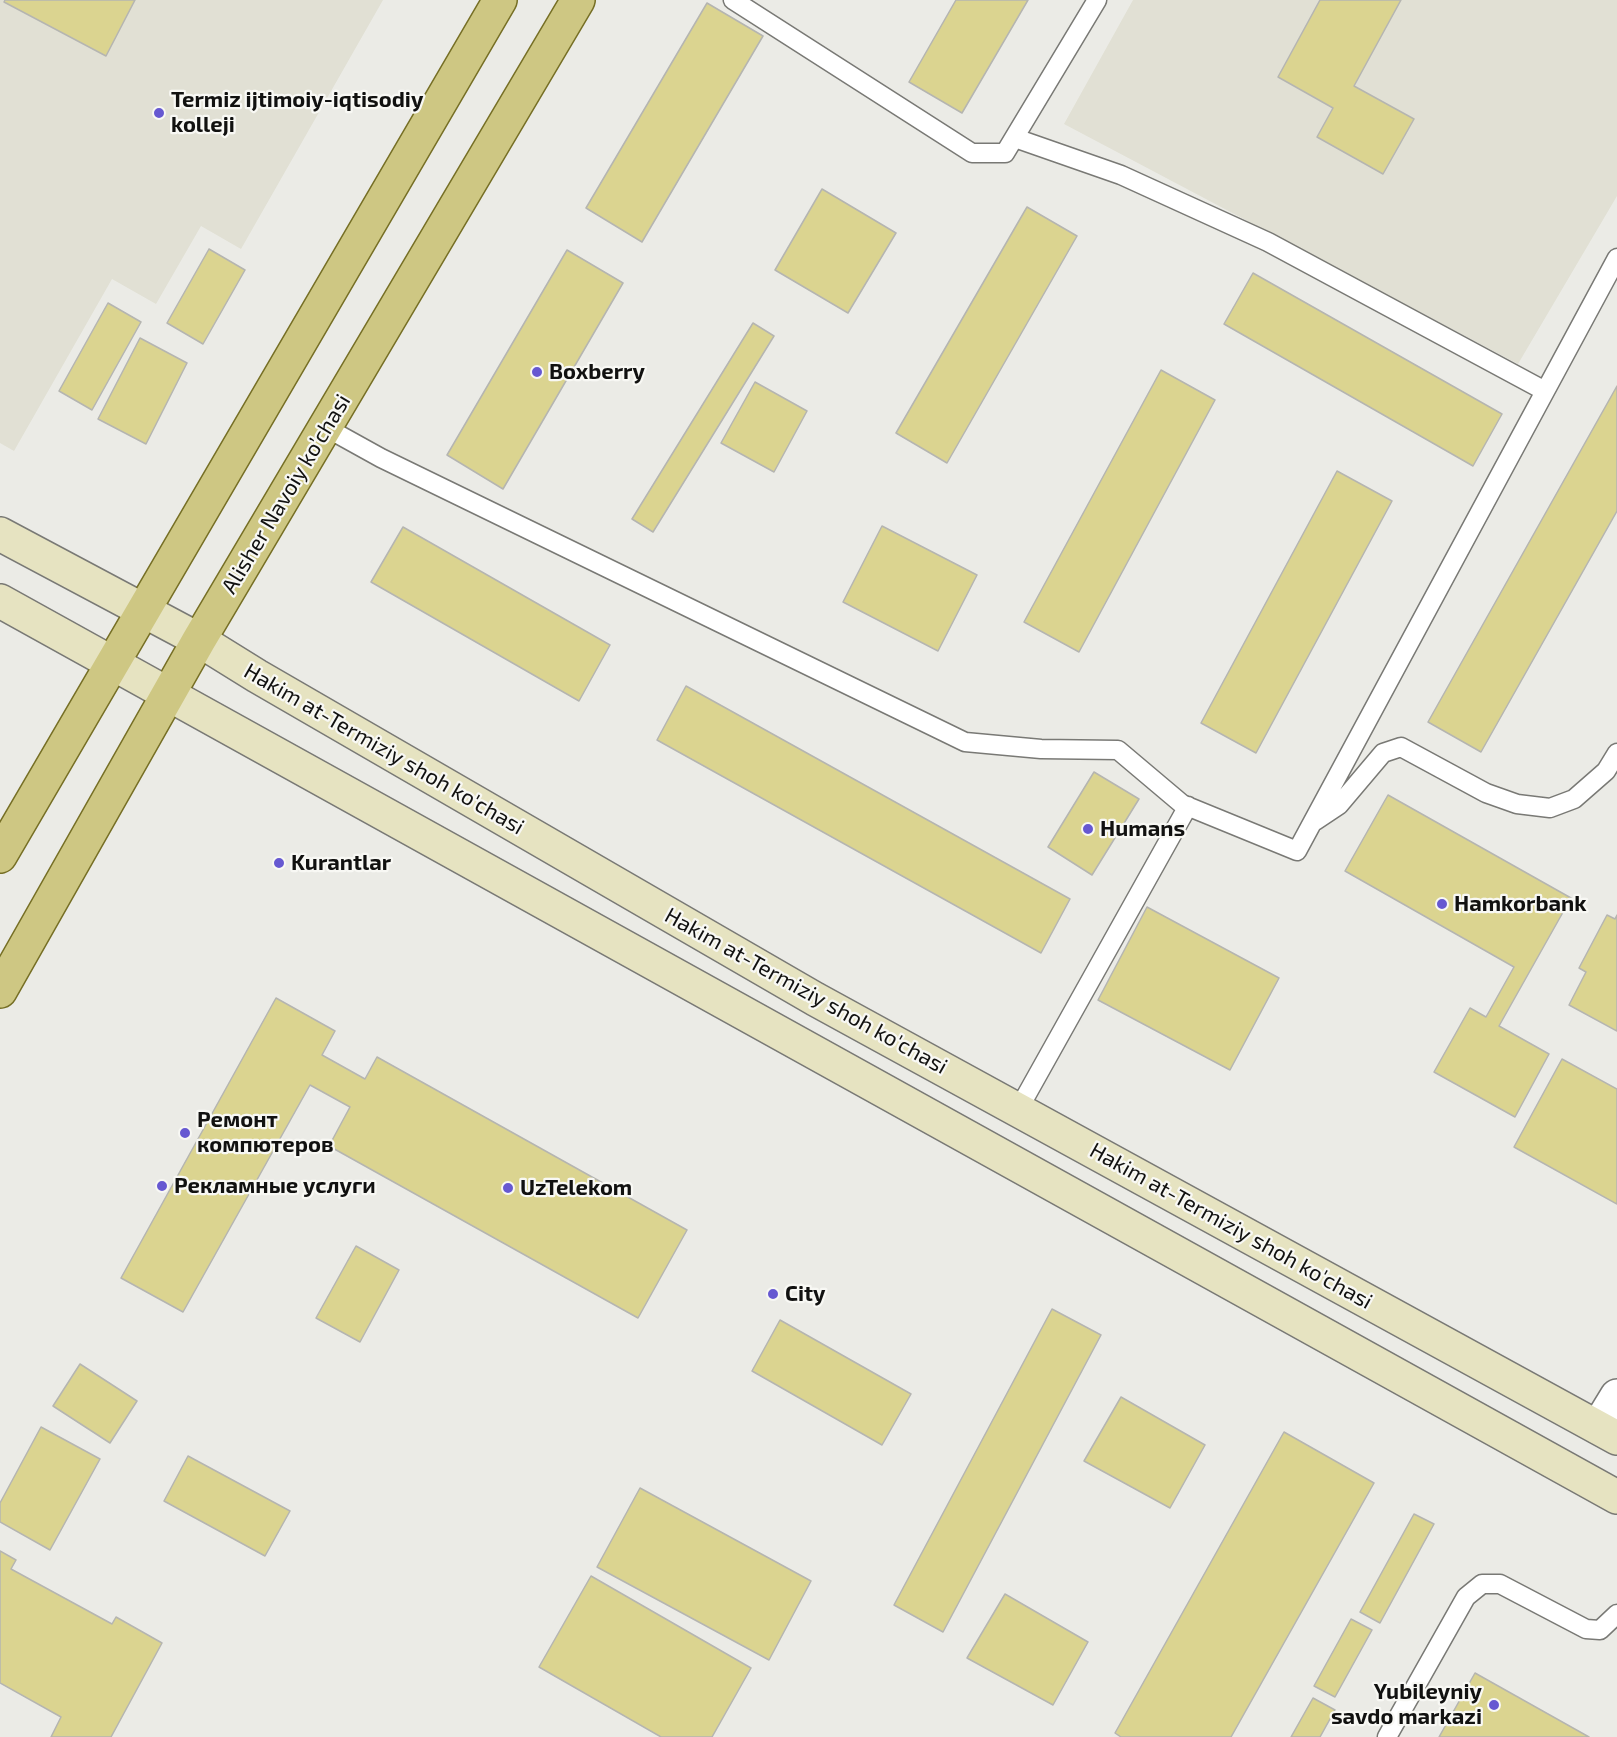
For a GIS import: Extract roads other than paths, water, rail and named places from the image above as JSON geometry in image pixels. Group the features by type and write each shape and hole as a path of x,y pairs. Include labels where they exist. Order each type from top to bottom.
{"main road":[{"path":"0,856 113,664 141,611 500,0"},
{"name":"Alisher Navoiy ko’chasi","path":"0,991 199,640 578,0"},
{"name":"Hakim at-Termiziy shoh ko'chasi","path":"0,534 199,640 815,999 1608,1433"},
{"path":"0,601 170,693 1617,1497"}],"street":[{"path":"1608,1433 1617,1396"}],"lane":[{"path":"733,0 972,153 1005,153 1097,0"},
{"path":"1015,138 1121,175 1268,242 1545,391"},
{"path":"325,427 381,458 965,742 1041,749 1118,750 1182,804 1297,851 1617,258"},
{"path":"1313,822 1339,805 1383,753 1401,747 1486,794 1517,804 1550,808 1574,799 1606,771 1617,753"},
{"path":"1018,1110 1188,806"},
{"path":"1387,1737 1466,1597 1482,1584 1500,1584 1586,1629 1600,1630 1617,1614"}],"place":[{"name":"Termiz ijtimoiy-iqtisodiy kolleji","path":"159,113"},
{"name":"Boxberry","path":"537,372"},
{"name":"Humans","path":"1088,829"},
{"name":"Kurantlar","path":"279,863"},
{"name":"Hamkorbank","path":"1442,904"},
{"name":"Ремонт компютеров","path":"185,1133"},
{"name":"Рекламные услуги","path":"162,1186"},
{"name":"UzTelekom","path":"508,1188"},
{"name":"City","path":"773,1294"},
{"name":"Yubileyniy savdo markazi","path":"1494,1705"}]}
